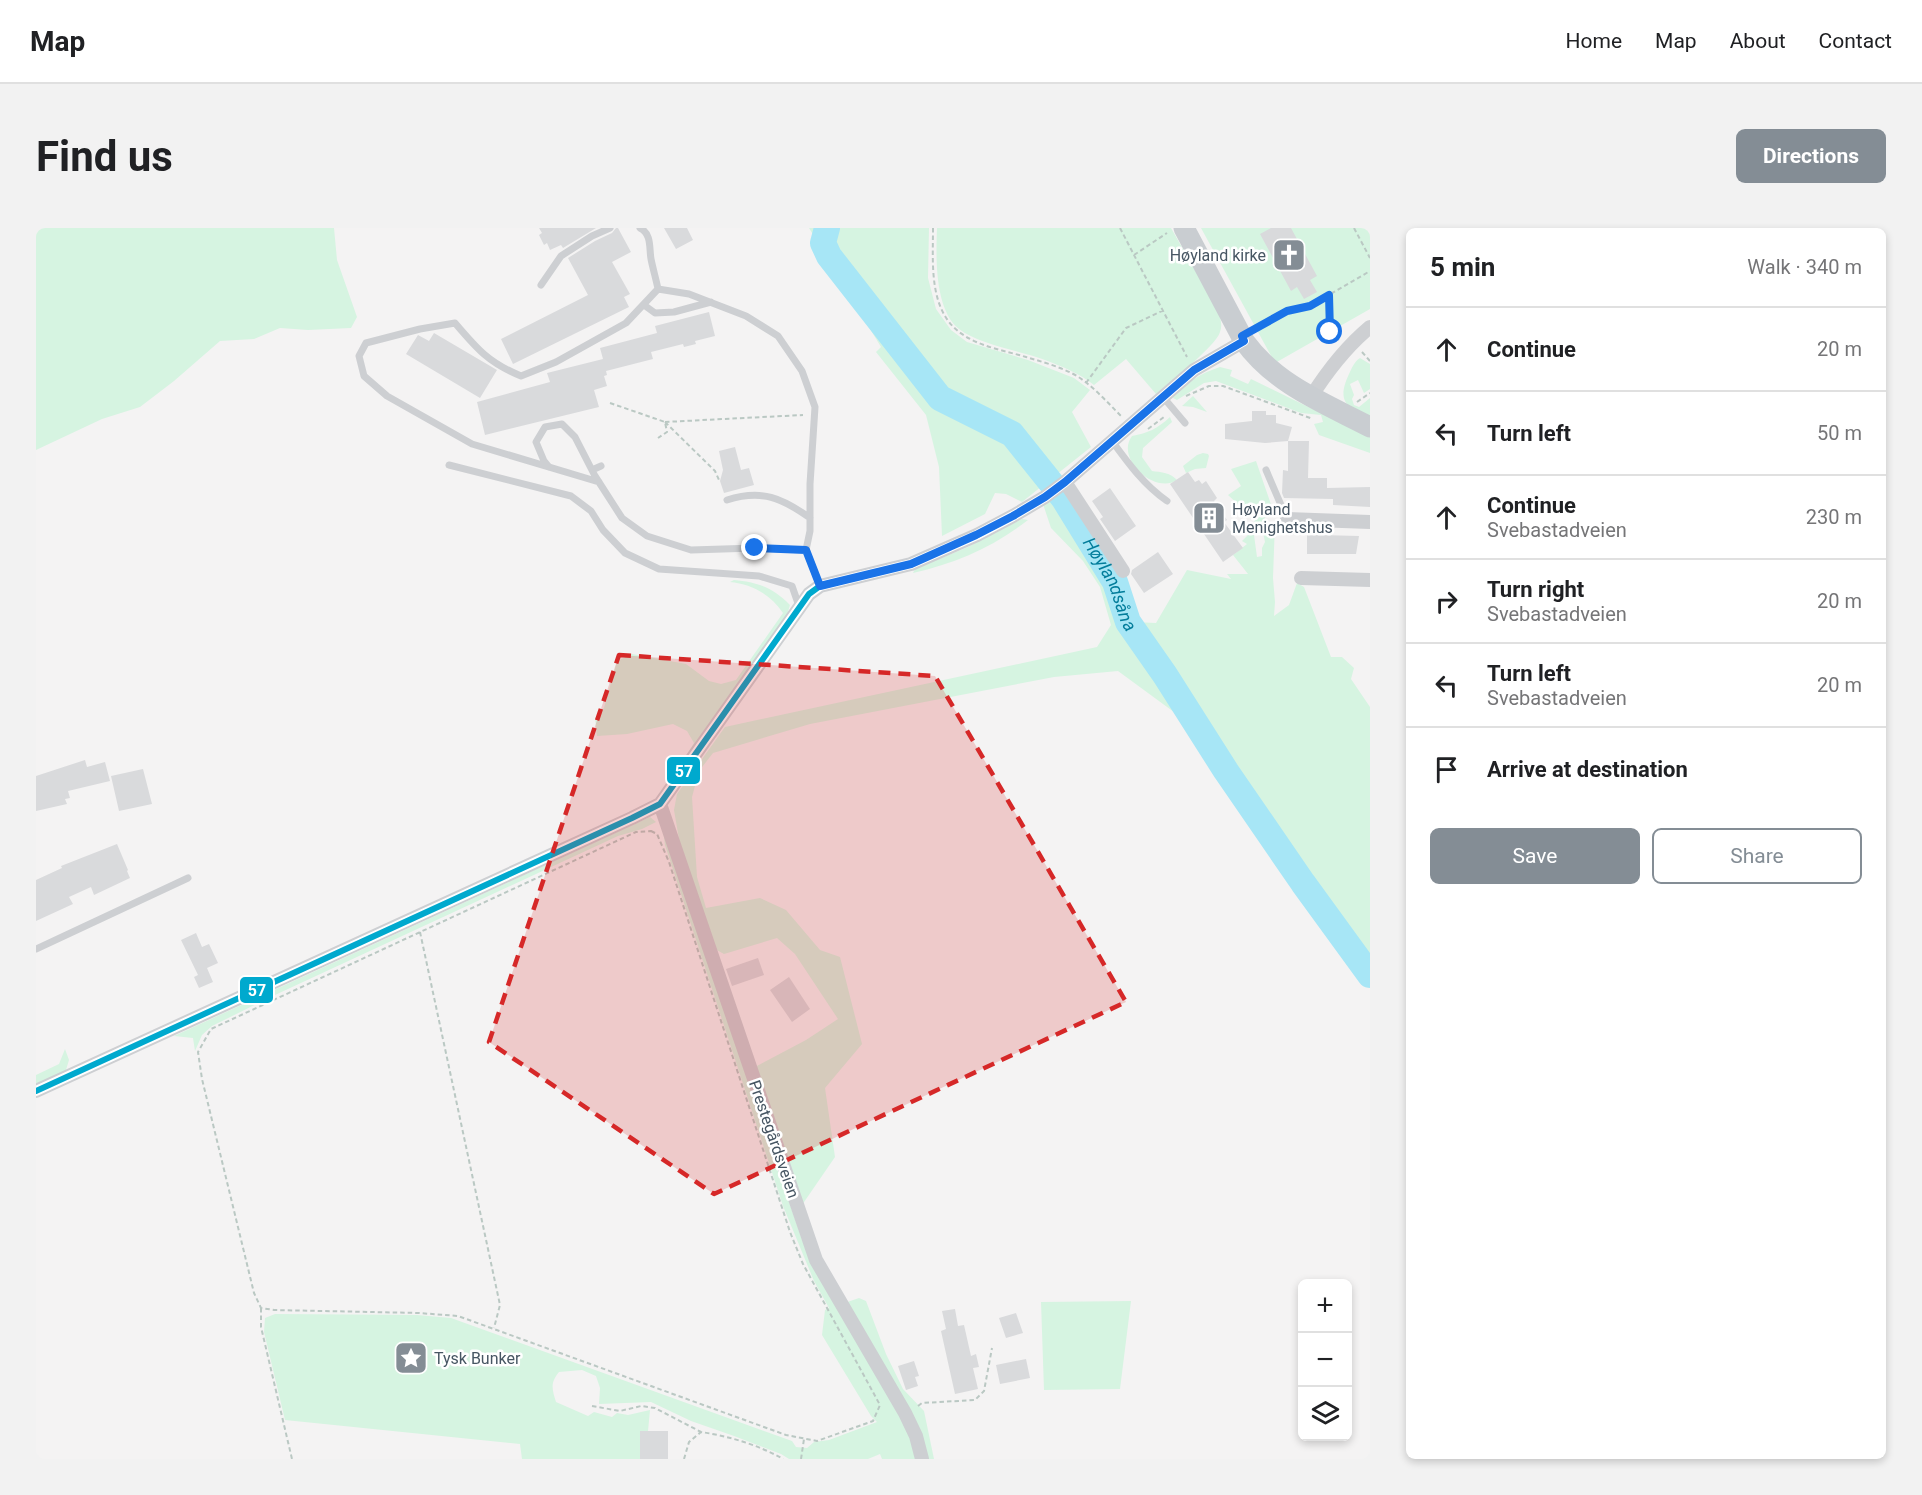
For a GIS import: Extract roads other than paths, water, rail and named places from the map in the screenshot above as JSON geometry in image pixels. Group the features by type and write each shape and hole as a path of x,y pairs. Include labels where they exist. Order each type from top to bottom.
{"main road":[{"path":"1176,230 1243,339 1269,370 1311,397 1370,427"}],"street":[{"path":"1311,397 1326,372 1347,347 1370,327"},
{"path":"36,1091 660,804 799,606 820,586 911,564 976,535 1045,497 1194,370 1243,339"},
{"path":"1063,483 1123,572"},
{"path":"1287,519 1370,522"},
{"path":"1301,578 1370,580"},
{"name":"Prestegårdsveien","path":"660,804 816,1260 905,1413 916,1436 922,1459"}],"lane":[{"path":"541,285 561,256 592,236 610,228"},
{"path":"643,229 650,243 651,260 658,289"},
{"path":"658,289 689,294 746,316 778,336 802,371 815,407 810,531 806,550 820,586"},
{"path":"599,482 472,444 387,396 364,376 359,356 366,344 420,329 455,323 476,348 499,366 521,376 556,362 626,323 658,289"},
{"path":"644,305 655,314 674,312 711,302"},
{"path":"1163,397 1185,423"},
{"path":"549,468 536,442 545,427 562,424 575,437 592,470 622,518 647,536 691,550 755,548 806,550"},
{"path":"1112,441 1130,466 1155,493 1167,501"},
{"path":"449,465 571,496 591,511 603,530 625,553 659,569 759,576 792,586 799,606"},
{"path":"592,470 601,466"},
{"path":"1266,470 1287,519"},
{"path":"727,500 739,496 768,495 791,504 810,518"},
{"path":"36,949 188,878"}],"waterway":[{"name":"Høylandsåna","path":"827,228 823,243 829,256 940,398 1012,434 1064,499 1115,582 1128,622 1226,771 1370,975"}],"place":[{"name":"Høyland kirke","path":"1289,255"},
{"name":"Høyland Menighetshus","path":"1209,518"},
{"name":"Tysk Bunker","path":"411,1358"}]}
